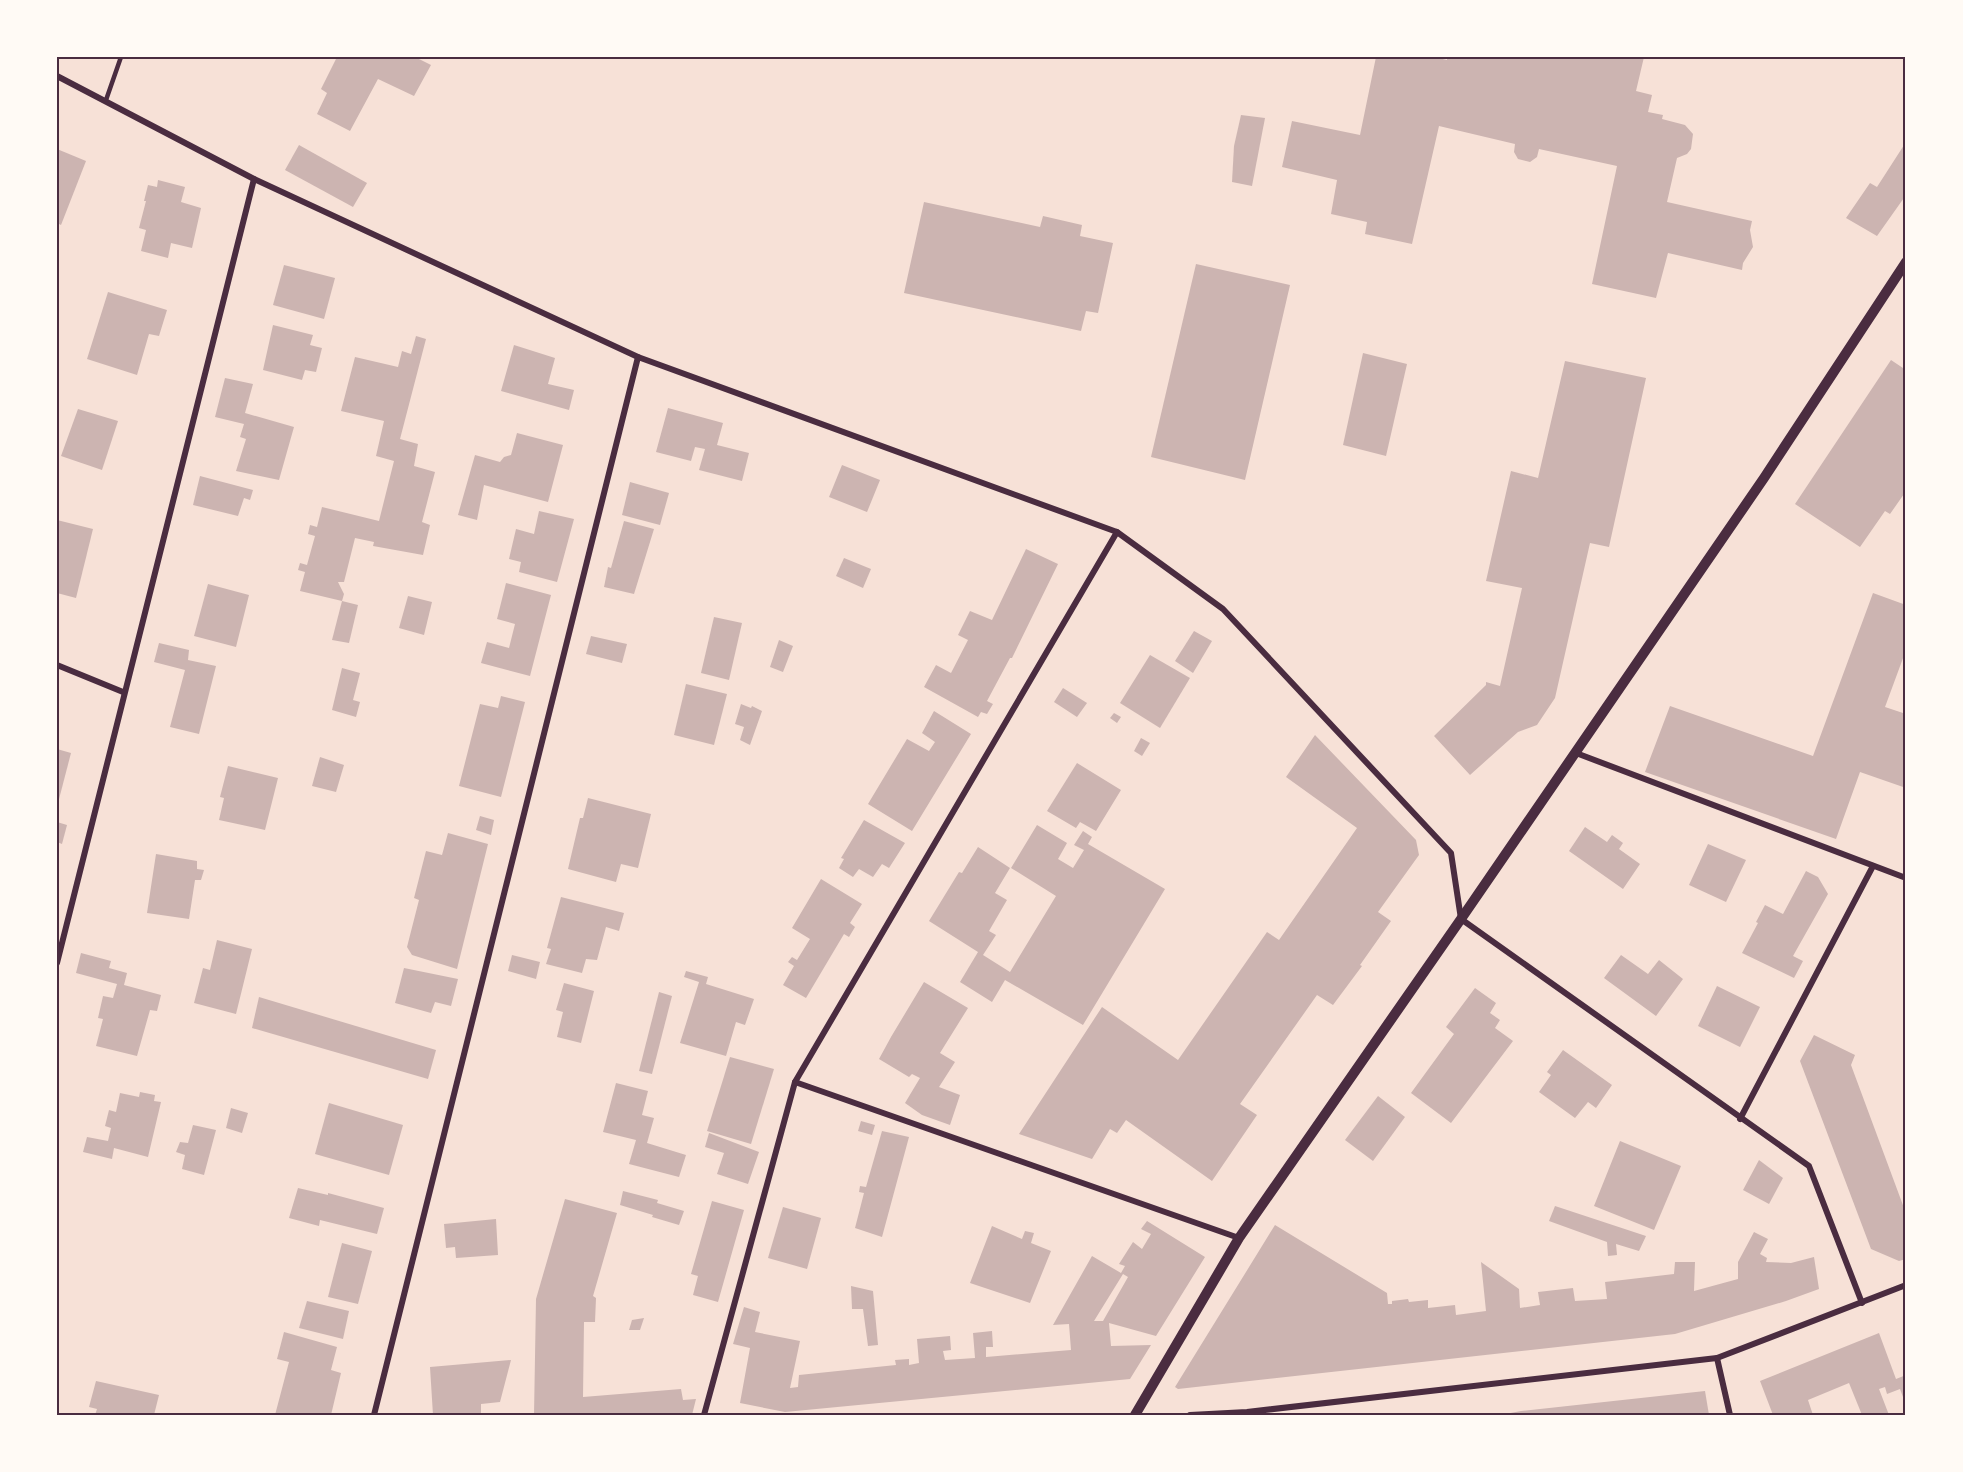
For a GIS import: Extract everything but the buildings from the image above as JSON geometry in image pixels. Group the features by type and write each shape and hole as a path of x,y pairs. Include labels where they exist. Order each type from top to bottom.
{"street":[{"path":"57,76 254,179 638,357 1118,532 1222,609 1451,853 1461,919 1809,1166 1862,1303"},
{"path":"57,963 123,692 254,179"},
{"path":"1135,1415 1239,1238 1764,478 1906,262"},
{"path":"374,1415 638,357"},
{"path":"704,1415 795,1082 1118,532"},
{"path":"57,664 123,692"},
{"path":"1576,753 1906,878"},
{"path":"1740,1119 1873,866"},
{"path":"795,1082 1239,1238"},
{"path":"1190,1415 1247,1412 1717,1358 1906,1285"},
{"path":"1717,1358 1730,1415"}],"lane":[{"path":"106,100 121,57"}]}
